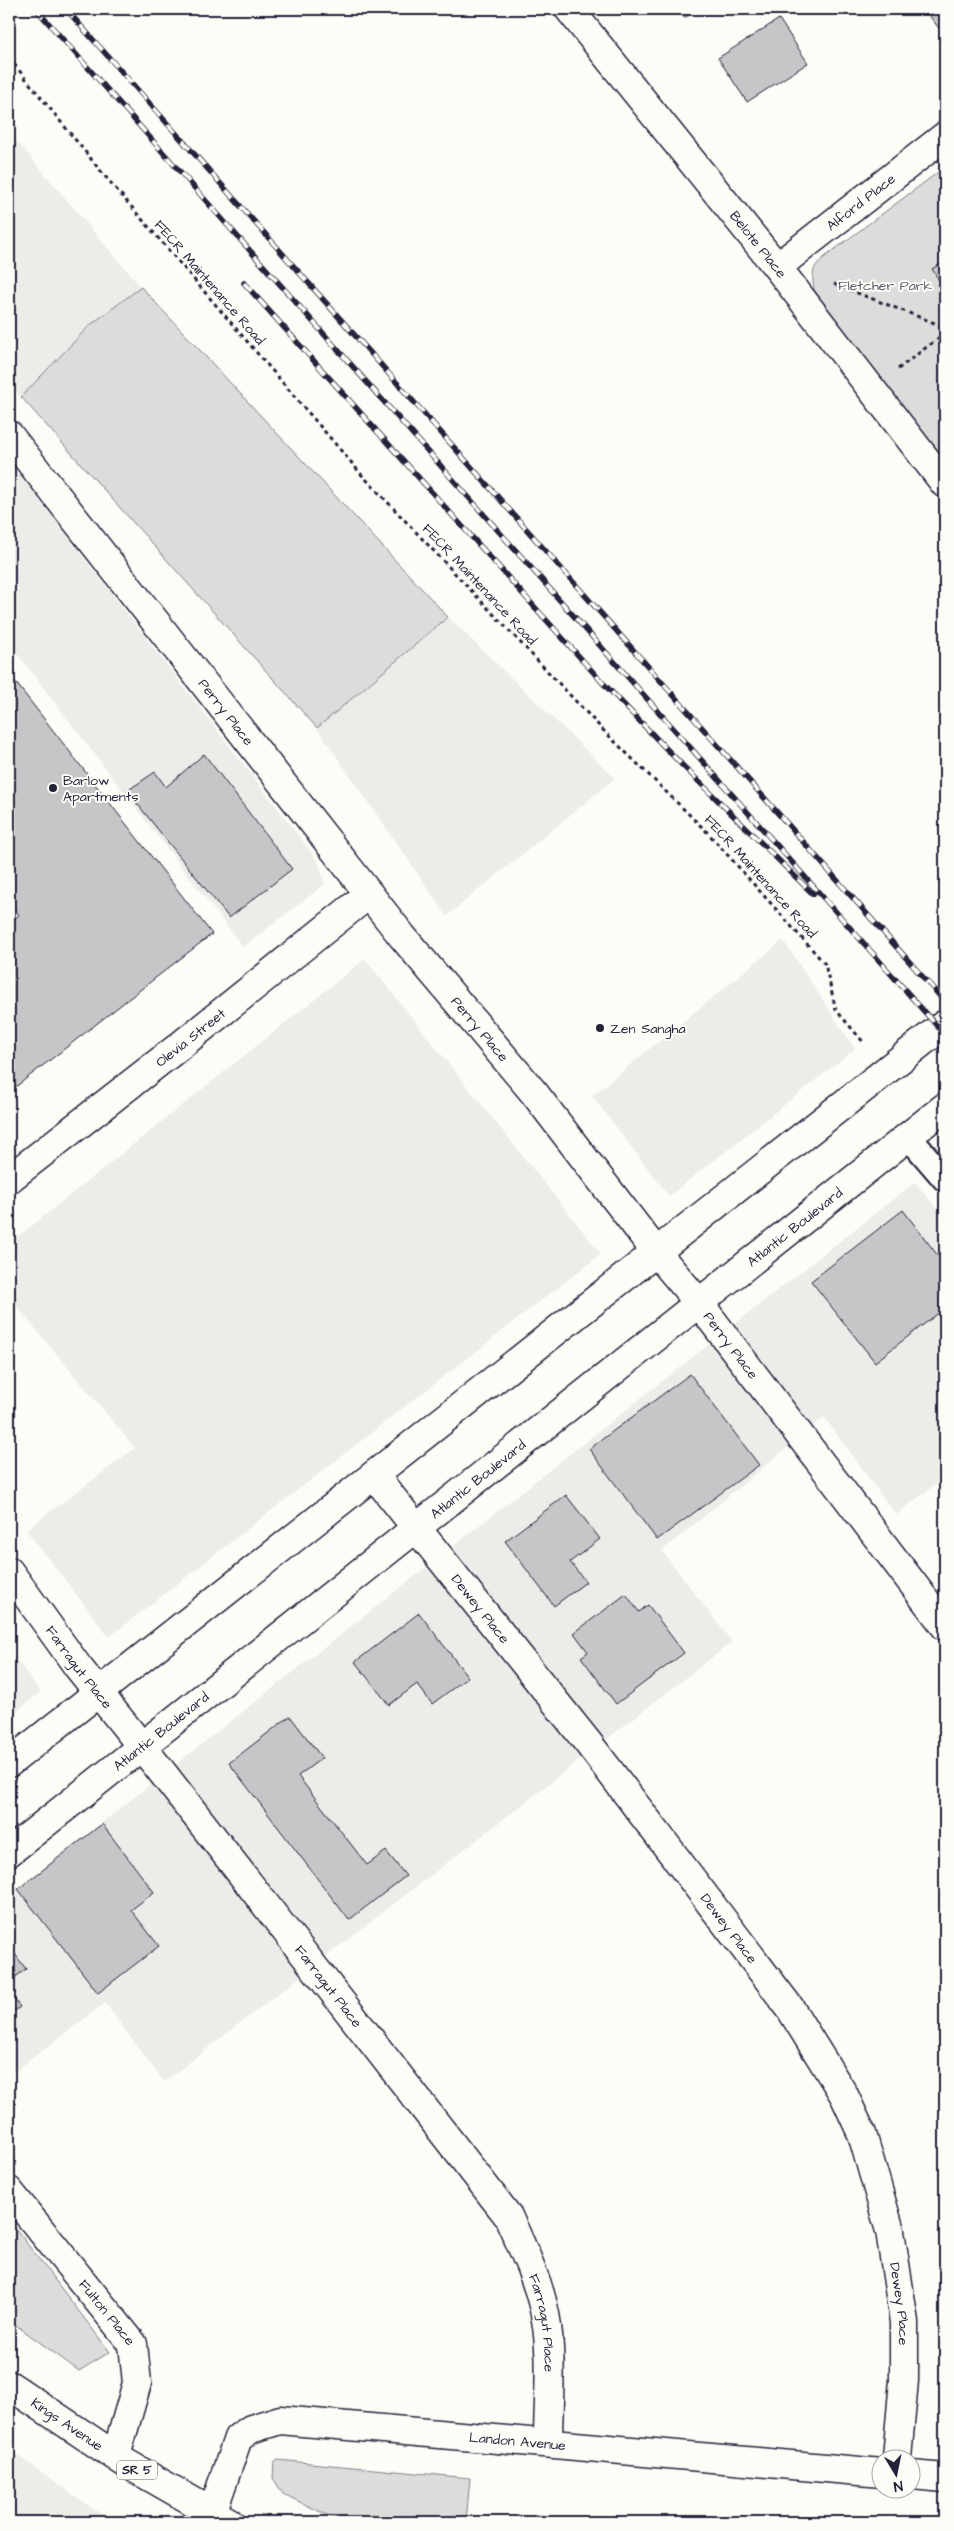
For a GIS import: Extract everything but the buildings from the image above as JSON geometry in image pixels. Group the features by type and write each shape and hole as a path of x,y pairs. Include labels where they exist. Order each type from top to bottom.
{"street":[{"name":"Belote Place","path":"569,9 781,273 945,484"},
{"name":"Alford Place","path":"781,273 945,136"},
{"name":"Perry Place","path":"9,435 369,894 535,1094 656,1252 699,1303 945,1626"},
{"name":"Olevia Street","path":"9,1179 181,1045 369,894"},
{"path":"9,1764 945,1024"},
{"name":"Atlantic Boulevard","path":"9,1852 945,1107"},
{"name":"Dewey Place","path":"374,1475 589,1744 790,2008 844,2095 862,2134 890,2231 902,2313 904,2380 898,2448"},
{"name":"Farragut Place","path":"9,1570 99,1692 508,2216 529,2261 543,2305 548,2337 548,2442"},
{"name":"Fulton Place","path":"9,2191 133,2344 137,2383 116,2456"},
{"name":"Kings Avenue","path":"9,2385 116,2456 221,2518"},
{"name":"Landon Avenue","path":"221,2518 238,2438 251,2429 280,2420 548,2442 872,2472"},
{"path":"922,2476 945,2478"}],"lane":[{"path":"908,1136 945,1179"}],"path":[{"name":"FECR Maintenance Road","path":"9,58 104,175 362,475 604,730 708,833 825,964 836,1010 867,1046 891,1067"},
{"path":"781,273 819,278 945,327"},
{"path":"871,389 945,333"}],"shaded area":[{"path":"9,132 141,287 89,326 21,397 9,381"},
{"path":"9,460 318,861 325,884 243,947 9,643"},
{"path":"448,617 615,778 447,916 317,728"},
{"path":"783,940 855,1049 669,1196 592,1096"},
{"path":"365,959 601,1254 109,1637 26,1530 135,1448 9,1297 9,1244"},
{"path":"915,1182 945,1218 945,1477 896,1515 824,1417 662,1551 732,1642 164,2082 105,2003 9,2076 9,1896"},
{"path":"9,1651 41,1692 9,1717"},
{"path":"9,2449 95,2510 117,2522 9,2522"}],"green space":[{"name":"Fletcher Park","path":"945,167 945,463 814,290 813,275 819,262"},
{"path":"141,287 448,617 317,728 21,397 89,326"},
{"path":"9,2220 110,2352 79,2371 9,2320"},
{"path":"278,2460 470,2478 466,2522 342,2522 283,2494 273,2478 274,2463"}],"railway":[{"path":"36,9 945,1035"},
{"path":"66,9 945,1002"},
{"path":"244,283 602,682 682,765 813,894"}],"place":[{"name":"Barlow Apartments","path":"53,788"},
{"name":"Zen Sangha","path":"600,1028"}]}
